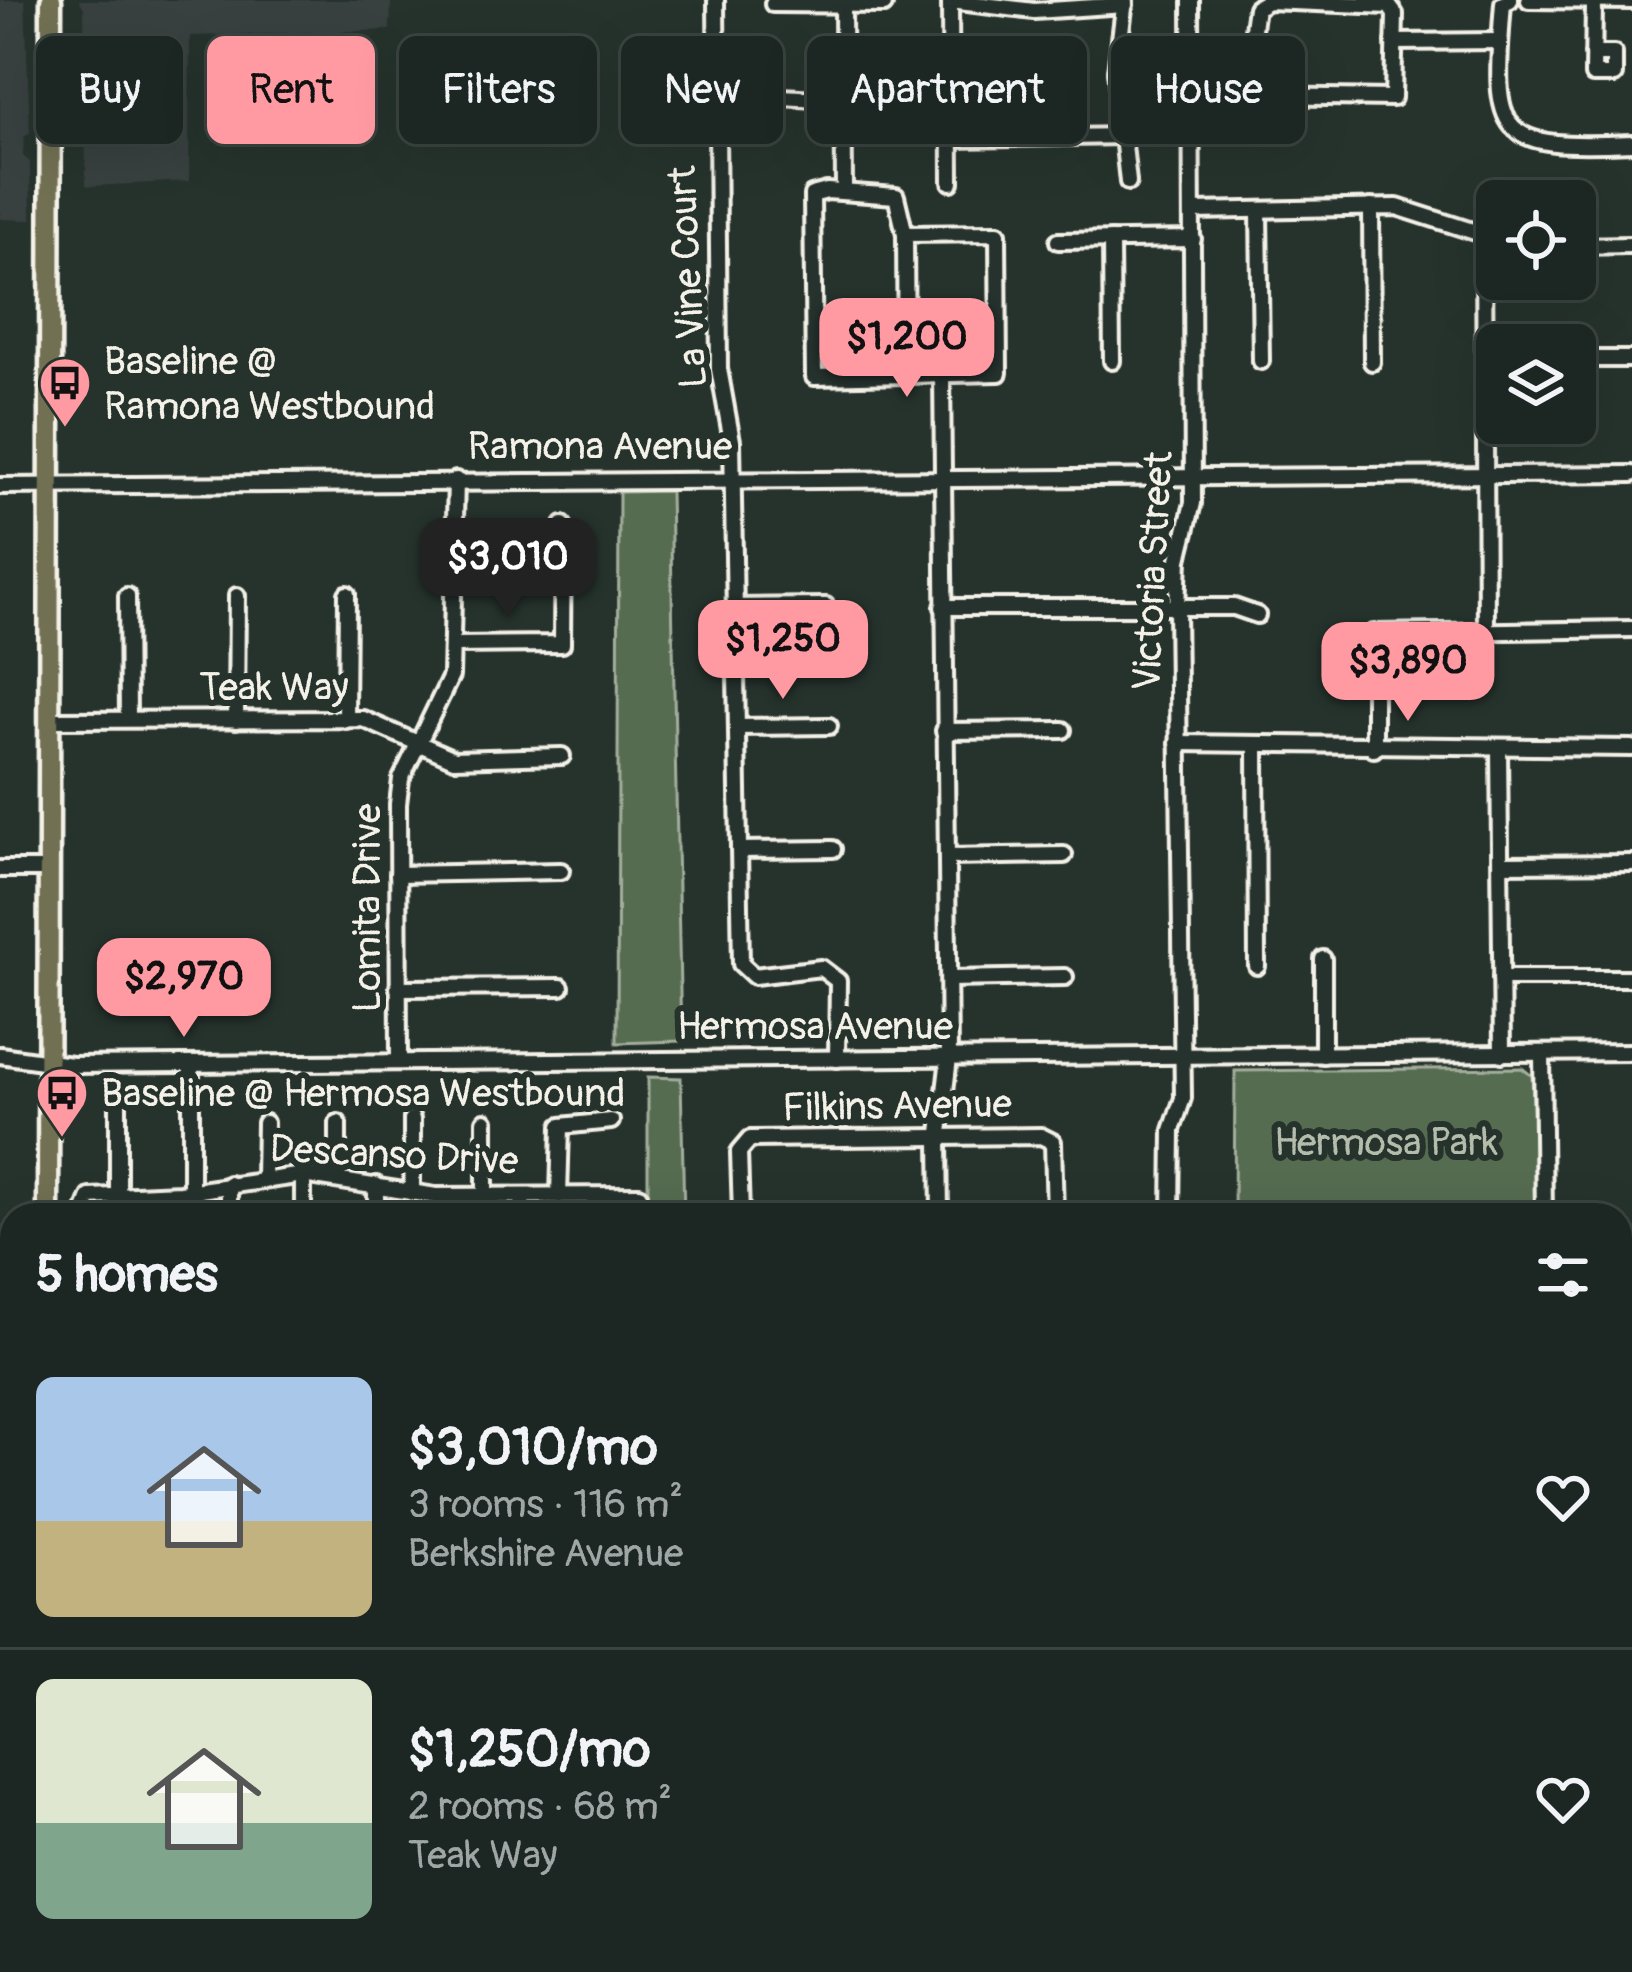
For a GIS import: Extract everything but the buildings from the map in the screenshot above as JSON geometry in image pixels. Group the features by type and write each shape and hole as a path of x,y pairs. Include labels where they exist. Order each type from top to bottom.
{"main road":[{"path":"49,1203 51,0"}],"street":[{"name":"La Vine Court","path":"716,0 718,369 729,414 732,478 744,970 754,976 821,968 831,973 838,981 838,1060"},
{"name":"Victoria Street","path":"1191,0 1191,36"},
{"path":"1529,0 1632,2"},
{"path":"950,36 950,1 1034,11 1125,3 1121,36"},
{"path":"1254,36 1256,8 1268,1 1389,6 1395,14 1393,98 1305,97"},
{"path":"1507,2 1500,41 1502,111 1511,130 1536,142 1632,143"},
{"path":"843,3 843,36"},
{"path":"773,4 884,5"},
{"path":"1594,4 1594,54"},
{"path":"1394,42 1500,41"},
{"path":"843,144 844,191"},
{"path":"951,144 951,182"},
{"path":"1127,144 1128,182"},
{"name":"Victoria Street","path":"1171,1203 1170,1150 1183,1098 1184,1057 1177,607 1193,477 1192,144"},
{"path":"905,233 998,232 999,373 907,376 814,376 812,195 844,191 896,196 905,233 907,376"},
{"path":"1193,211 1371,207 1417,211 1476,232"},
{"path":"1371,207 1372,362"},
{"path":"1259,211 1261,361"},
{"path":"1058,241 1193,239"},
{"path":"1111,240 1112,361"},
{"path":"1596,246 1632,245"},
{"path":"1596,359 1632,358"},
{"path":"940,1203 939,1141 950,1058 942,374"},
{"path":"1486,444 1486,633"},
{"name":"Ramona Avenue","path":"0,485 1632,474"},
{"name":"Lomita Drive","path":"399,1060 401,779 444,699 454,645 455,480"},
{"path":"454,645 562,644 563,525"},
{"path":"346,720 347,594"},
{"path":"128,596 128,719"},
{"path":"236,720 237,596"},
{"path":"735,607 826,606"},
{"path":"943,607 1234,607 1257,615"},
{"path":"1374,748 1374,633 1632,629"},
{"name":"Teak Way","path":"49,720 377,722 454,759 562,756"},
{"path":"738,728 829,726"},
{"path":"944,731 1063,730"},
{"path":"1178,743 1632,748"},
{"path":"1256,744 1257,966"},
{"path":"1499,748 1502,1054"},
{"path":"740,850 832,849"},
{"path":"948,857 1064,855"},
{"path":"1501,864 1632,863"},
{"path":"0,869 49,869"},
{"path":"398,874 561,871"},
{"path":"1323,959 1323,1054"},
{"path":"949,979 1065,977"},
{"path":"1501,978 1632,978"},
{"path":"398,988 561,987"},
{"name":"Hermosa Avenue","path":"0,1055 48,1062 191,1064 1632,1052"},
{"path":"1542,1053 1544,1203"},
{"path":"191,1064 191,1192"},
{"path":"118,1093 118,1196"},
{"path":"412,1119 412,1193"},
{"path":"485,1121 485,1196"},
{"path":"559,1196 561,1126 611,1121"},
{"path":"338,1123 338,1178"},
{"path":"264,1178 265,1124"},
{"name":"Filkins Avenue","path":"741,1203 742,1143 1041,1136 1053,1142 1055,1203"},
{"path":"303,1175 303,1203"},
{"name":"Descanso Drive","path":"87,1203 90,1197 191,1192 303,1175 450,1196 639,1195"},
{"path":"229,1203 230,1184"},
{"path":"376,1186 376,1203"},
{"path":"156,1195 156,1203"},
{"path":"450,1196 450,1203"},
{"path":"522,1196 522,1203"}],"shaded area":[{"path":"0,0 25,0 30,133 24,137 23,156 30,162 31,220 0,219"},
{"path":"79,0 391,0 390,30 190,36 189,181 91,186 86,185 86,144 183,144 183,36 84,36 84,8"}],"green space":[{"path":"670,491 681,1041 617,1043 619,492"},
{"name":"Hermosa Park","path":"1522,1068 1532,1076 1537,1203 1234,1203 1235,1071"},
{"path":"648,1077 681,1078 684,1203 648,1203"}],"place":[{"name":"Baseline @ Ramona Westbound","path":"65,429"},
{"name":"Baseline @ Hermosa Westbound","path":"62,1139"}]}
